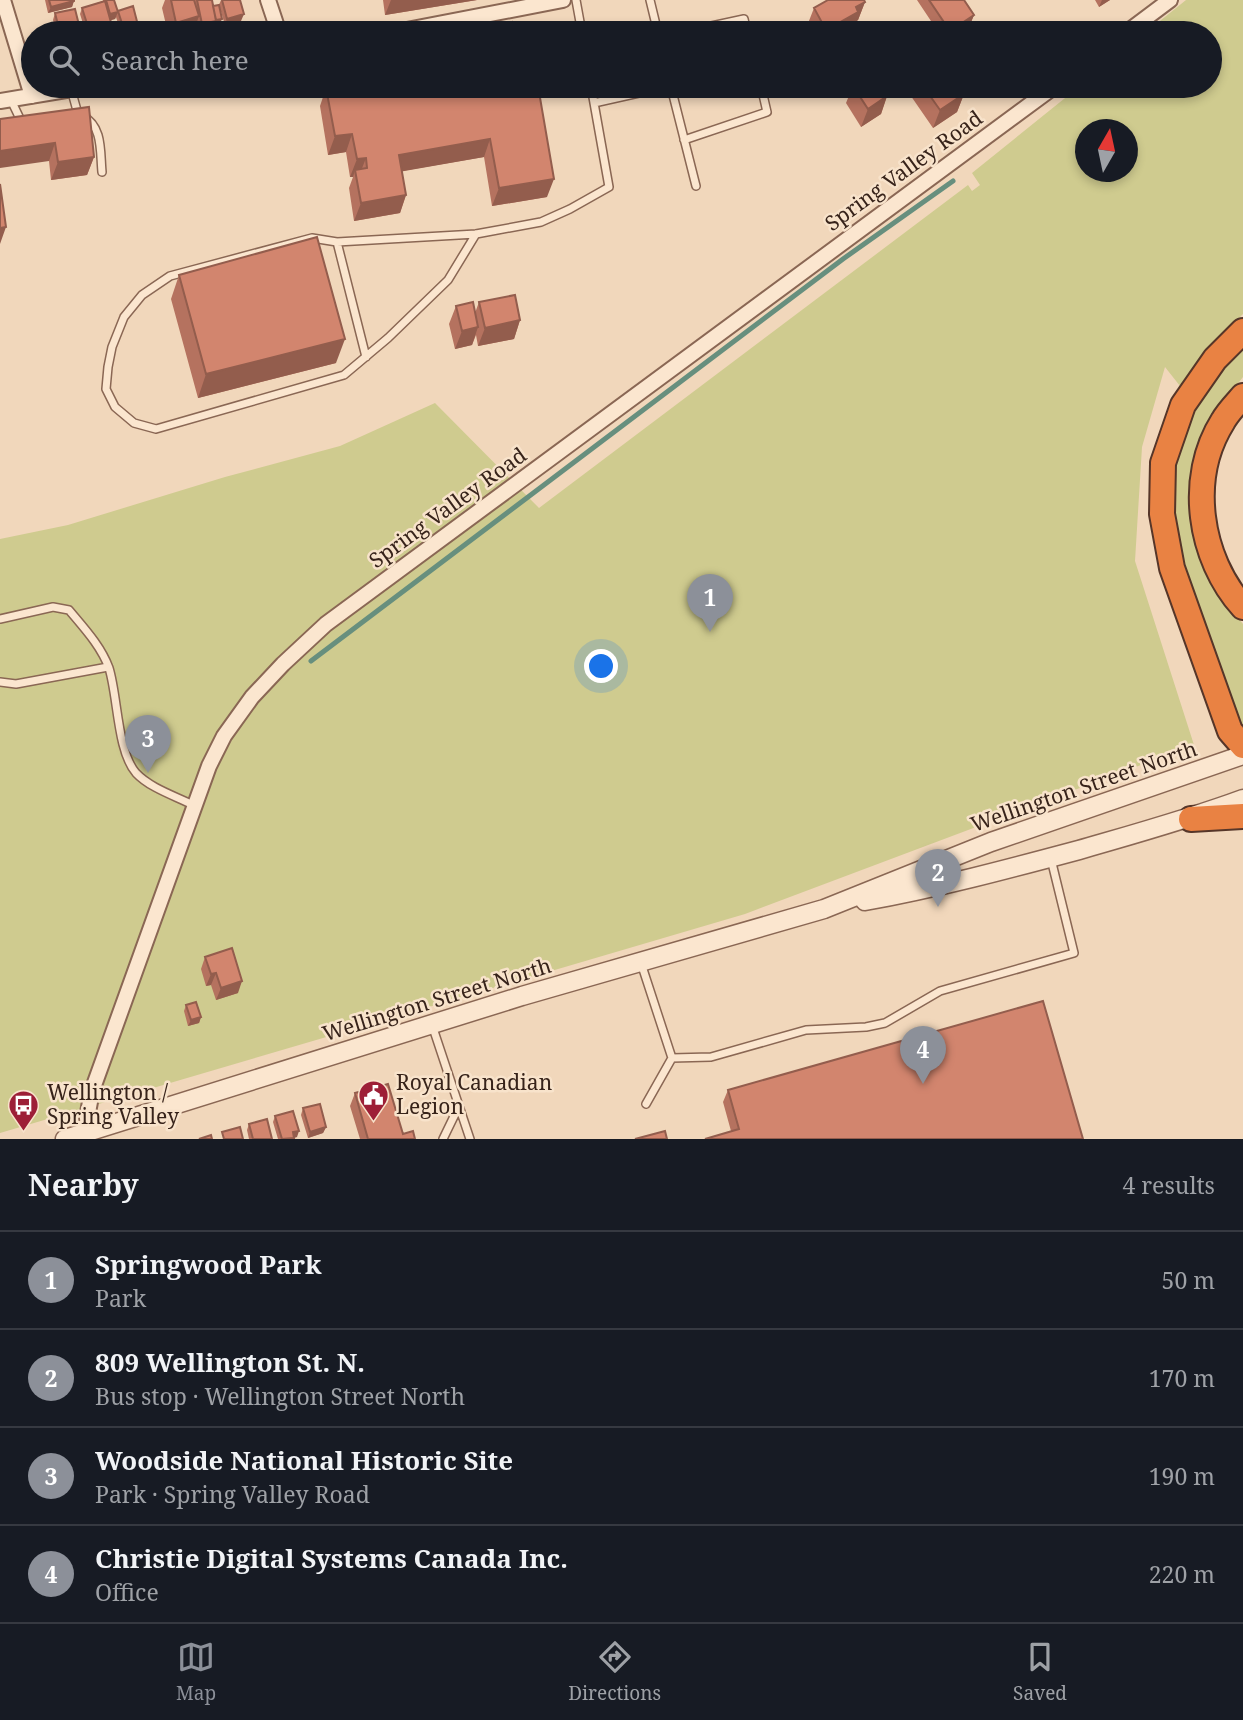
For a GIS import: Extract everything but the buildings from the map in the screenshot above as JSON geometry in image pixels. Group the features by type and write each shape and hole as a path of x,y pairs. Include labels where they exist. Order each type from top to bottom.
{"highway":[{"path":"1243,331 1215,359 1183,405 1163,463 1162,514 1172,568 1230,731 1243,746"},
{"path":"1243,396 1223,421 1210,449 1202,479 1207,542 1220,573 1243,607"},
{"path":"1191,819 1243,816"}],"street":[{"path":"3,0 21,60"},
{"path":"268,0 275,21"},
{"path":"445,21 516,5 563,0"},
{"path":"1142,21 1170,0"},
{"name":"Spring Valley Road","path":"88,1132 87,1118 93,1091 193,805 224,736 252,697 326,624 1039,98"},
{"name":"Wellington Street North","path":"65,1139 432,1025 824,909 991,842 1243,755"},
{"name":"Wellington Street North","path":"824,909 928,890 1051,858 1191,819 1243,799"}],"lane":[{"path":"576,0 580,21"},
{"path":"650,0 655,21"},
{"path":"74,98 79,114"},
{"path":"476,234 448,280 388,338 344,375 156,429 134,423 115,407 106,389 112,347 124,317 142,295 170,276 312,238 337,242 476,234 541,222 608,187 593,98"},
{"path":"594,103 617,98"},
{"path":"674,98 696,186"},
{"path":"684,139 767,112 764,98"},
{"path":"5,100 21,123 32,121"},
{"path":"67,116 79,114 91,121 98,131 102,172"},
{"path":"337,242 366,357"},
{"path":"0,619 52,607 69,610 92,638 108,667 127,756 137,774 159,789 193,805"},
{"path":"0,681 16,684 108,667"},
{"path":"672,1058 711,1057 806,1030 866,1027 885,1023 940,991 1074,953 1051,858"},
{"path":"641,962 672,1058 646,1104"},
{"path":"432,1025 470,1139"},
{"path":"443,1139 459,1106"}],"shaded area":[{"path":"1186,0 1243,0 1243,314 1206,351 1180,386 1165,367 1142,447 1135,561 1194,745 745,914 0,1133 0,539 68,525 225,477 340,446 435,403 539,508 968,185 972,191 980,185 972,173 1065,98 1222,98 1222,21 1160,21"},
{"path":"1243,343 1243,377 1213,415 1192,515 1219,594 1243,624 1243,726 1233,708 1171,533 1172,463 1197,398"}],"waterway":[{"path":"311,661 843,259 953,181"}],"place":[{"name":"Springwood Park","path":"710,632"},
{"name":"Woodside National Historic Site","path":"148,773"},
{"name":"809 Wellington St. N.","path":"938,907"},
{"name":"Christie Digital Systems Canada Inc.","path":"923,1084"},
{"name":"Royal Canadian Legion","path":"373,1122"},
{"name":"Wellington / Spring Valley","path":"24,1132"}]}
